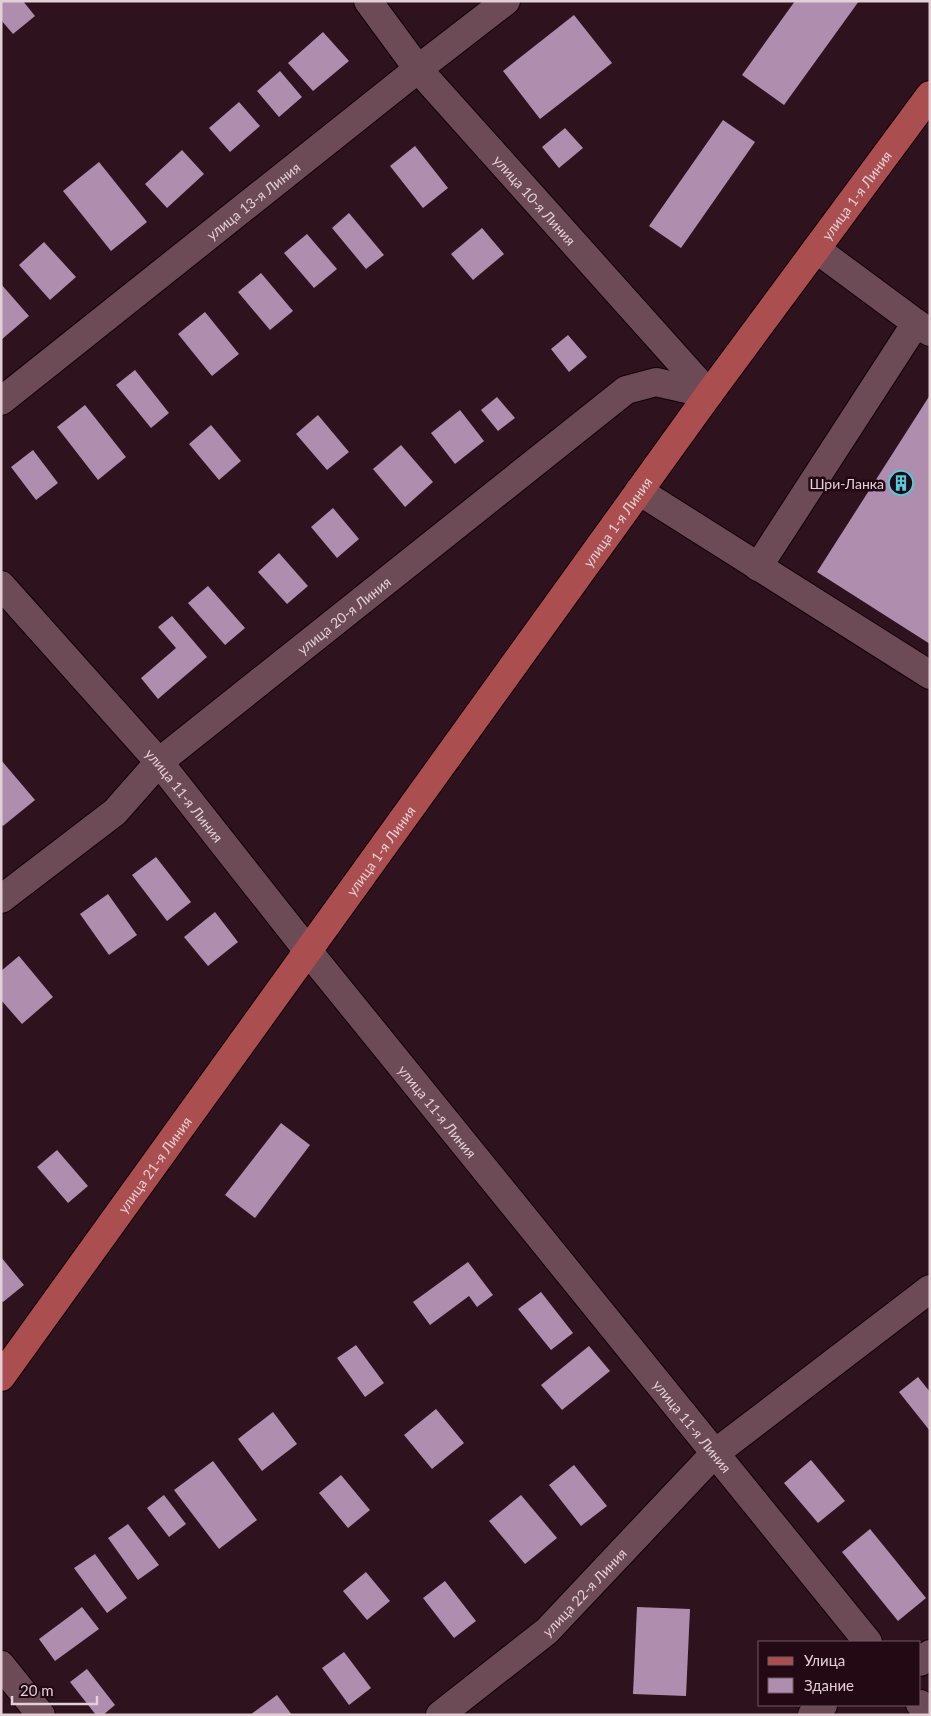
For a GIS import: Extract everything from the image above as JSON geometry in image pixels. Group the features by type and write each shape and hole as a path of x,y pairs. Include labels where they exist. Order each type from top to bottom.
{"main road":[{"name":"улица 1-я Линия","path":"308,951 708,394 930,95"},
{"name":"улица 21-я Линия","path":"1,1377 308,951"}],"street":[{"name":"улица 10-я Линия","path":"368,1 418,69 708,394"},
{"name":"улица 13-я Линия","path":"1,401 506,1"},
{"path":"758,567 923,328 816,249"},
{"name":"улица 20-я Линия","path":"1,899 115,812 159,762 626,390 656,382 708,394"},
{"path":"639,491 930,676"},
{"name":"улица 11-я Линия","path":"1,585 159,762 308,951 867,1641"},
{"name":"улица 22-я Линия","path":"440,1715 547,1631 714,1454 930,1288"},
{"path":"1,1664 41,1715"},
{"path":"812,1715 822,1706"}],"building":[{"path":"1,1 23,1 35,16 13,34 1,20"},
{"path":"795,1 859,1 784,105 742,75"},
{"path":"574,15 612,63 540,119 503,71"},
{"path":"323,32 349,61 313,91 288,63"},
{"path":"280,71 302,97 279,117 257,91"},
{"path":"239,102 260,126 230,152 209,128"},
{"path":"723,120 755,142 681,248 649,226"},
{"path":"565,128 583,148 559,168 542,147"},
{"path":"415,146 448,188 423,208 390,166"},
{"path":"182,150 204,174 167,208 145,184"},
{"path":"99,162 147,222 111,251 63,191"},
{"path":"349,213 384,255 366,269 332,228"},
{"path":"482,228 504,254 473,280 451,254"},
{"path":"307,234 337,269 314,288 284,253"},
{"path":"44,242 76,277 50,300 19,265"},
{"path":"261,273 293,311 270,330 238,292"},
{"path":"1,284 29,316 1,340"},
{"path":"205,312 239,354 212,376 178,334"},
{"path":"568,335 587,357 569,372 551,349"},
{"path":"135,370 169,413 151,428 116,385"},
{"name":"Шри-Ланка","path":"930,395 930,644 817,572"},
{"path":"497,397 515,418 498,431 481,410"},
{"path":"85,405 126,457 98,480 57,427"},
{"path":"460,410 484,441 455,464 431,433"},
{"path":"318,415 349,452 327,470 296,434"},
{"path":"211,425 241,461 219,480 189,444"},
{"path":"401,445 433,482 405,507 373,469"},
{"path":"33,450 58,483 36,500 11,467"},
{"path":"333,508 359,539 337,558 311,527"},
{"path":"279,553 308,586 287,604 258,572"},
{"path":"208,586 245,628 225,645 188,603"},
{"path":"172,616 207,657 158,699 141,678 176,648 158,627"},
{"path":"1,760 35,800 3,826 1,824"},
{"path":"156,857 191,902 167,921 132,875"},
{"path":"108,894 137,935 109,955 80,914"},
{"path":"215,912 238,942 208,966 184,937"},
{"path":"19,956 53,997 22,1024 1,1000 1,971"},
{"path":"281,1123 310,1145 255,1218 225,1195"},
{"path":"57,1150 88,1186 68,1203 37,1167"},
{"path":"1,1257 24,1285 3,1302 1,1300"},
{"path":"468,1262 493,1295 477,1307 469,1296 430,1325 413,1302"},
{"path":"541,1292 573,1333 551,1350 518,1309"},
{"path":"356,1345 384,1383 365,1397 337,1358"},
{"path":"589,1346 610,1371 562,1410 541,1385"},
{"path":"918,1377 930,1392 930,1431 899,1392"},
{"path":"436,1409 464,1443 432,1469 404,1435"},
{"path":"273,1412 297,1444 262,1471 238,1439"},
{"path":"811,1460 845,1501 818,1523 784,1483"},
{"path":"213,1461 257,1520 219,1549 174,1490"},
{"path":"574,1465 607,1506 581,1526 549,1485"},
{"path":"341,1475 370,1510 348,1528 319,1493"},
{"path":"164,1495 186,1524 169,1537 147,1508"},
{"path":"521,1495 557,1538 525,1564 489,1521"},
{"path":"128,1524 159,1565 138,1580 108,1538"},
{"path":"870,1529 926,1598 898,1621 842,1552"},
{"path":"95,1554 127,1598 107,1613 74,1568"},
{"path":"366,1572 390,1601 367,1620 343,1591"},
{"path":"445,1581 476,1621 454,1638 423,1598"},
{"path":"82,1607 99,1629 55,1661 39,1639"},
{"path":"637,1607 690,1609 686,1696 633,1694"},
{"path":"344,1652 371,1688 349,1705 322,1668"},
{"path":"87,1669 115,1705 103,1715 96,1715 70,1682"},
{"path":"277,1695 292,1715 250,1715"}],"place":[{"name":"Шри-Ланка","path":"901,483"}]}
